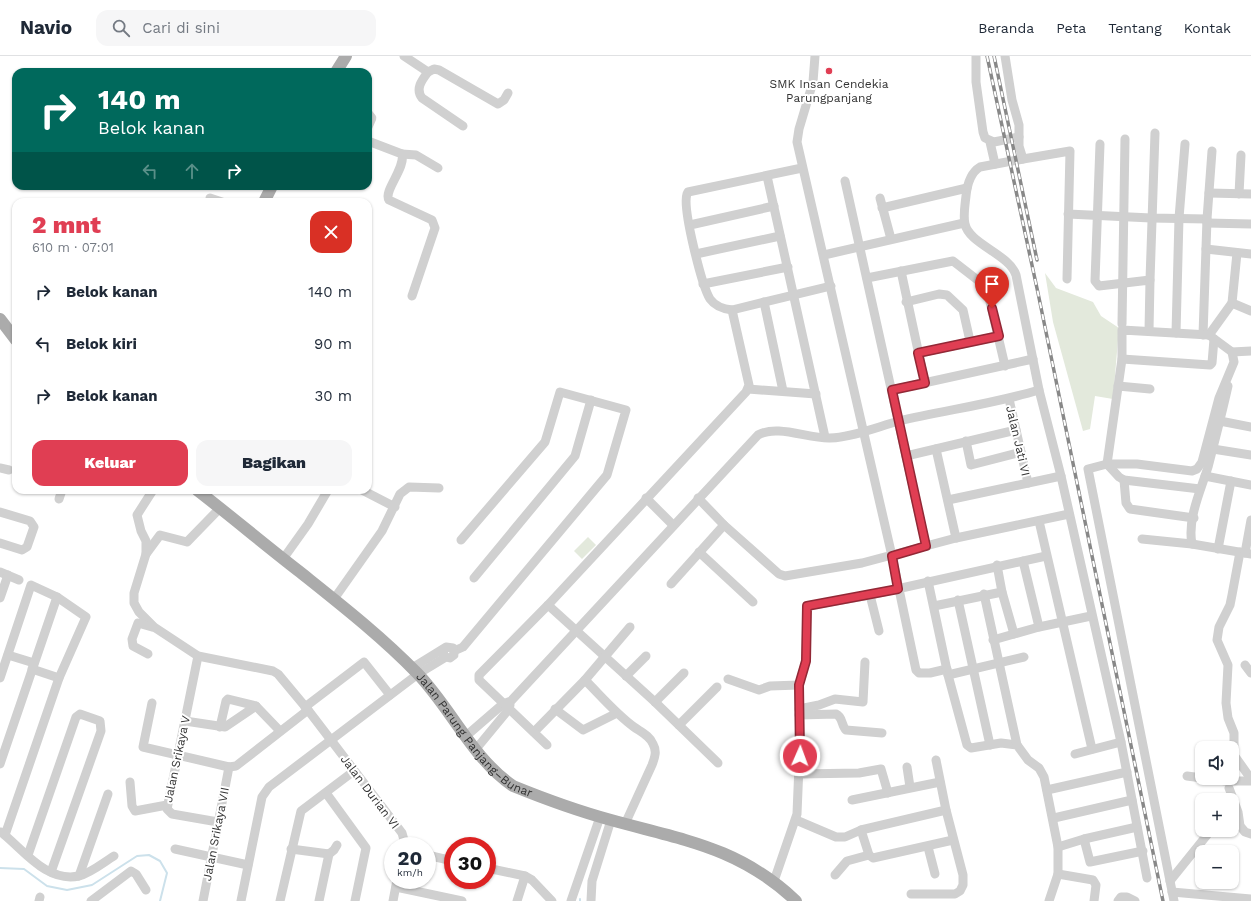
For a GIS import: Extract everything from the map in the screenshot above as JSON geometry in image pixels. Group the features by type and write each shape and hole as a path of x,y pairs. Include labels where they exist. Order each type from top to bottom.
{"main road":[{"path":"338,68 346,56"},
{"path":"0,319 12,335"},
{"name":"Jalan Parung Panjang–Bunar","path":"203,494 355,615 415,671 440,699 476,749 503,779 513,786 606,819 709,846 736,857 774,881 796,901"}],"street":[{"path":"404,56 428,72"},
{"path":"815,56 813,82 798,136 802,168 824,255 864,431 916,670 919,673 924,674 973,669 1024,657"},
{"path":"976,56 976,82 983,132 992,154"},
{"path":"1005,56 1012,100 1019,125 1019,142 1022,158"},
{"path":"463,126 422,98 418,93 428,72 434,69 439,70 498,104 504,100 508,93"},
{"path":"1149,331 1151,218 1155,133"},
{"path":"1122,324 1122,216 1125,139"},
{"path":"1019,142 992,154 976,169 967,188 964,223 968,232 1014,269 1039,390 1061,476 1091,616 1121,742 1147,878"},
{"path":"372,143 402,154 416,155 438,168"},
{"path":"1100,144 1096,214 1095,281 1099,286 1150,280"},
{"path":"1176,333 1179,218 1185,144"},
{"path":"992,154 1022,158 1070,151 1067,278"},
{"path":"1122,359 1210,365 1212,363 1209,336 1206,249 1212,151"},
{"path":"402,154 402,163 388,197 432,220 436,228 412,296"},
{"path":"1239,194 1241,155"},
{"path":"802,168 688,192 686,197 690,225 703,284 710,299 716,305 732,310 831,286"},
{"path":"767,176 825,437"},
{"path":"845,182 926,546"},
{"path":"882,208 967,188"},
{"path":"1209,193 1251,194"},
{"path":"880,198 891,239"},
{"path":"690,225 774,206"},
{"path":"1068,214 1179,218 1251,224"},
{"path":"824,255 964,223"},
{"path":"696,254 780,236"},
{"path":"1206,249 1251,254"},
{"path":"1209,336 1232,303 1237,253"},
{"path":"867,278 953,261 986,286 1005,366"},
{"path":"703,284 788,266"},
{"path":"901,271 906,302 925,383"},
{"path":"906,302 939,294 947,295 963,310 970,341"},
{"path":"764,302 784,391"},
{"path":"1232,303 1251,311"},
{"path":"547,746 508,705 479,680 479,676 548,605 748,389 749,385 732,310"},
{"path":"1200,489 1124,480 1118,477 1108,464 1122,359 1122,330 1209,336 1232,352 1251,351"},
{"path":"918,353 999,336"},
{"path":"1192,544 1194,518 1200,489 1213,449 1234,362 1232,352"},
{"path":"892,390 1033,359"},
{"path":"1234,362 1219,398 1202,462 1197,469 1187,471 1158,466 1108,464 1088,469 1173,897 1251,900"},
{"path":"1118,386 1150,389"},
{"path":"748,389 816,394"},
{"path":"476,749 508,705 576,630 752,440 765,431 832,438 899,421 1009,399 1039,390"},
{"path":"241,901 262,797 265,791 390,695 415,671 445,653 449,646 454,651 463,647 608,475 626,410 560,392 545,442 461,540"},
{"name":"Jalan Jati VI","path":"1009,399 1028,483"},
{"path":"474,578 575,456 591,400"},
{"path":"1220,421 1251,427"},
{"path":"906,456 1016,430"},
{"path":"966,441 971,465 1021,452"},
{"path":"936,449 956,538"},
{"path":"1213,449 1251,455"},
{"path":"948,500 1061,476"},
{"path":"1205,476 1251,485"},
{"path":"1124,480 1126,503 1130,509 1194,518"},
{"path":"1218,548 1231,481"},
{"path":"334,599 374,544 395,507 400,494 409,487 439,488"},
{"path":"59,499 61,494"},
{"path":"150,494 137,515 141,531 146,541 146,554 133,598 139,612 154,627 195,654"},
{"path":"283,559 308,524 326,494"},
{"path":"370,494 395,507"},
{"path":"646,498 673,525"},
{"path":"698,498 724,525 779,574 785,576 862,563 956,538 1069,514"},
{"path":"146,554 160,535 187,542 220,508"},
{"path":"0,512 30,521 34,527 24,550 0,543"},
{"path":"1234,741 1234,733 1228,718 1226,703 1228,665 1217,640 1219,627 1230,605 1246,553 1251,520"},
{"path":"1039,521 1092,749"},
{"path":"671,584 724,525"},
{"path":"1142,539 1192,544 1246,553"},
{"path":"699,552 754,602"},
{"path":"774,881 796,820 800,733 799,685 806,661 807,606 870,595 1046,556"},
{"path":"1023,561 1039,627"},
{"path":"997,566 1002,592 1014,634"},
{"path":"0,598 4,573 19,580"},
{"path":"928,582 948,672 967,745 971,748 1006,743 1017,745"},
{"path":"0,678 31,585 57,597 86,617 59,678 2,833 38,865 51,872 64,875 80,876 114,856"},
{"path":"934,606 984,594 1002,592"},
{"path":"984,594 1017,745 1028,760 1039,768 1047,790 1054,818 1058,847 1058,874 1049,901"},
{"path":"870,595 879,631"},
{"path":"0,764 57,597"},
{"path":"958,600 990,745"},
{"path":"548,605 655,702 718,763"},
{"path":"993,640 1039,627 1091,616"},
{"path":"148,654 133,646 132,639 138,623 154,627"},
{"path":"534,732 585,680 630,627"},
{"name":"Jalan Durian VI","path":"195,654 273,671 307,708 402,833 403,837"},
{"name":"Jalan Srikaya V","path":"195,654 179,755 167,805 168,812 172,814 218,822"},
{"path":"8,655 59,678"},
{"path":"626,676 646,656"},
{"path":"152,703 143,747 229,768 236,766 364,662 390,695"},
{"path":"799,712 832,699 863,702 865,662"},
{"path":"1245,665 1251,673"},
{"path":"655,702 684,673"},
{"path":"728,679 759,690 770,686 799,685"},
{"path":"585,680 622,719 648,737 653,743 656,756 625,824"},
{"path":"679,725 717,687"},
{"path":"220,727 227,700 256,706 280,731"},
{"path":"466,736 508,705"},
{"path":"185,721 220,727 229,726 256,706"},
{"path":"555,709 583,730 617,713"},
{"path":"799,712 836,714 840,716 846,730 882,733"},
{"path":"28,855 76,717 80,714 100,721 101,731 51,872"},
{"path":"1075,754 1121,742"},
{"path":"911,894 955,894 960,892 963,885 963,874 953,840 936,760"},
{"path":"907,767 910,787"},
{"name":"Jalan Srikaya VII","path":"203,901 229,768"},
{"path":"1239,768 1251,780"},
{"path":"799,774 859,773 881,769 888,793"},
{"path":"280,901 301,811 354,771"},
{"path":"1047,790 1127,772"},
{"path":"1187,776 1195,777"},
{"path":"1239,781 1251,780"},
{"path":"130,782 132,806 135,811 167,805"},
{"path":"852,800 940,782"},
{"path":"1228,785 1238,812 1240,826 1245,832 1251,834"},
{"path":"326,793 366,848 355,901"},
{"path":"80,876 108,794"},
{"path":"1054,818 1132,800"},
{"path":"796,820 840,837 845,837 862,830 946,810"},
{"path":"571,901 606,819"},
{"path":"590,901 592,881 606,819"},
{"path":"1058,847 1084,838 1137,826"},
{"path":"862,830 869,855"},
{"path":"1170,880 1204,837"},
{"path":"1084,838 1090,862 1143,851"},
{"path":"835,875 847,861 869,855 873,858 928,847 953,840"},
{"path":"319,901 329,854 337,845"},
{"path":"928,847 935,874"},
{"path":"175,849 248,866"},
{"path":"291,849 329,854"},
{"path":"496,870 525,876 532,880 552,901"},
{"path":"91,901 131,871 136,874 146,890"},
{"path":"1058,874 1093,880 1096,885 1094,901"},
{"path":"517,901 525,876"},
{"path":"576,888 591,891"},
{"path":"392,901 395,889"},
{"path":"409,889 429,897 462,901"},
{"path":"1118,901 1121,897 1127,896 1135,901"}],"shaded area":[{"path":"1045,273 1056,288 1093,302 1101,316 1119,328 1113,399 1095,396 1090,429 1083,431 1053,322"},
{"path":"588,537 596,545 582,559 574,551"}],"waterway":[{"path":"0,868 24,869 47,886 67,890 92,885 137,856 149,855 160,861 167,873 160,901"}],"railway":[{"path":"987,56 1038,293 1163,901"},
{"path":"994,56 1037,260"}],"place":[{"name":"SMK Insan Cendekia Parungpanjang","path":"829,71"}],"route":[{"path":"800,756 799,685 804,675 806,661 807,606 898,589 892,556 926,546 892,390 925,383 918,353 999,336 992,308"}]}
